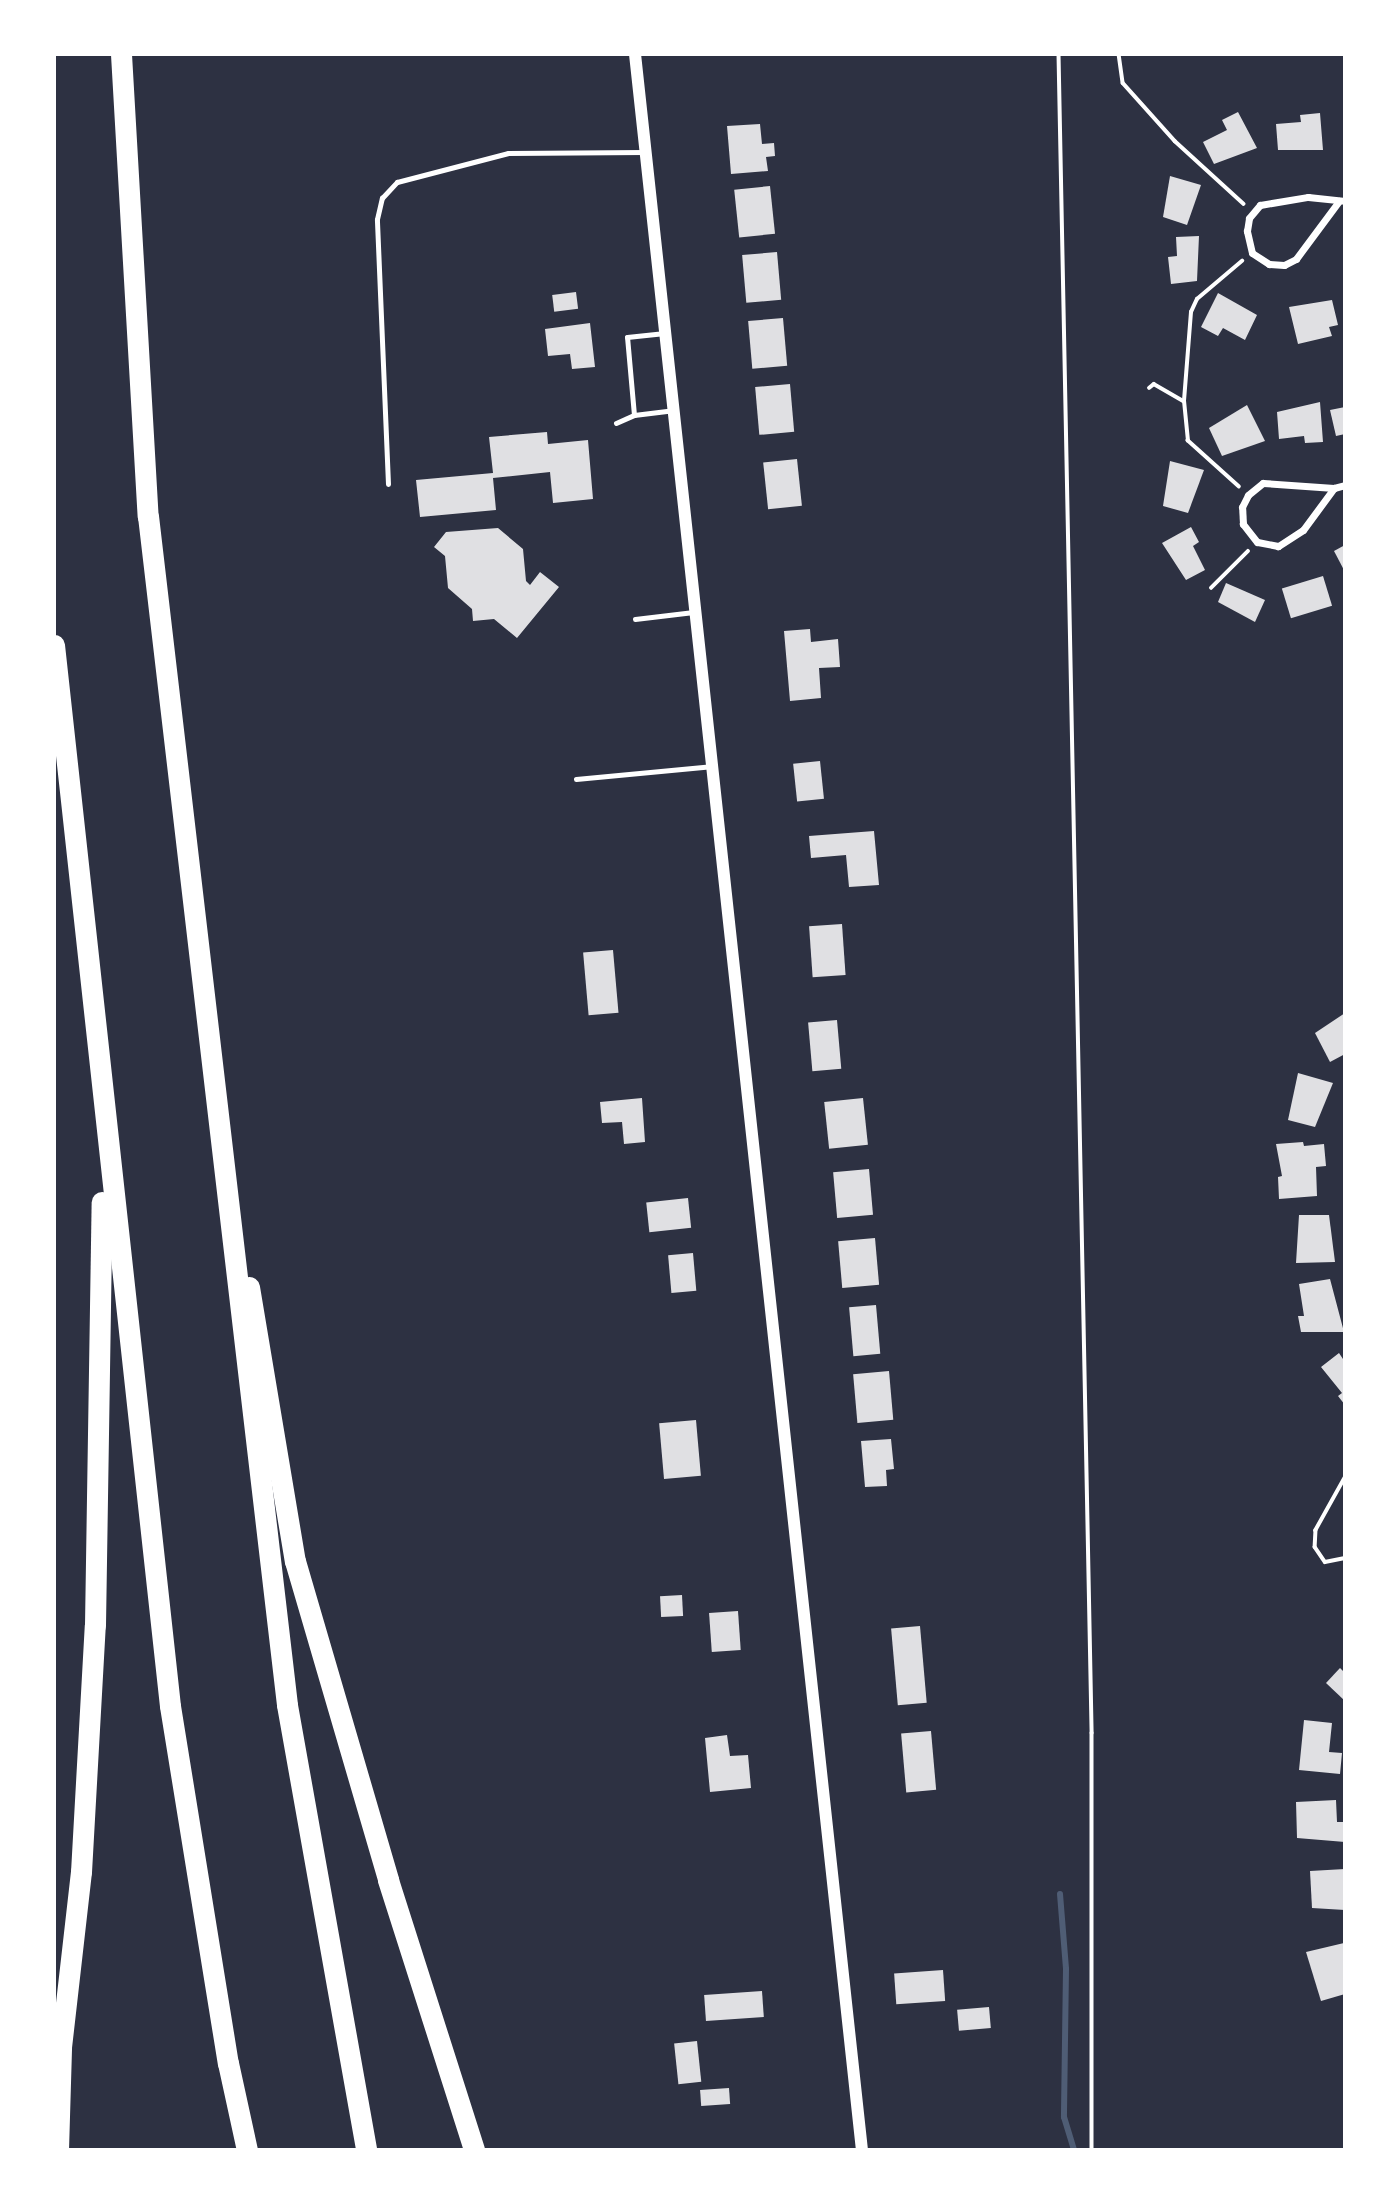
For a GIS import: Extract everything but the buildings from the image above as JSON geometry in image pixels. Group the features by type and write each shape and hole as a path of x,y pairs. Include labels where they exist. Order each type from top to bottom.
{"highway":[{"path":"121,54 148,516 287,1705 366,2150"},
{"path":"54,645 170,1706 228,2063 247,2150"},
{"path":"58,2150 61,2047 81,1872 94,1625 104,1120"},
{"path":"230,1214 257,1319 295,1561 388,1880 474,2150"}],"street":[{"path":"635,54 862,2150"},
{"path":"1308,197 1342,201 1296,259 1284,265 1269,264 1252,253 1247,231 1253,213 1270,200 1308,197"},
{"path":"1334,488 1293,539 1278,545 1257,542 1243,524 1242,507 1248,495 1263,482 1334,488 1345,485"}],"lane":[{"path":"388,484 377,219 382,198 397,182 508,153 645,152"},
{"path":"634,415 627,337 665,333"},
{"path":"617,423 634,415 673,410"},
{"path":"635,619 695,612"},
{"path":"576,779 713,766"}],"path":[{"path":"1059,54 1092,1733 1092,2150"},
{"path":"1119,54 1123,83 1175,141 1253,213"},
{"path":"1248,495 1188,442 1184,401 1191,312 1197,299 1252,253"},
{"path":"1149,388 1154,384 1184,401"},
{"path":"1211,587 1257,542"},
{"path":"1345,1478 1316,1530 1315,1547 1325,1562 1345,1558"}],"waterway":[{"path":"1060,1894 1066,1969 1064,2117 1074,2150"}]}
